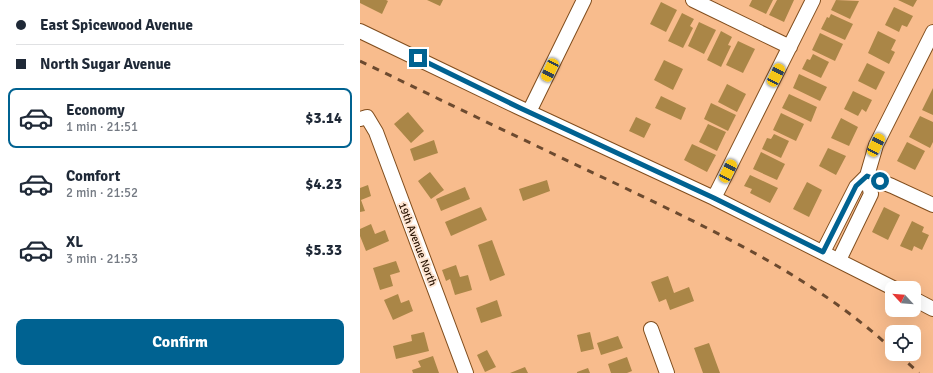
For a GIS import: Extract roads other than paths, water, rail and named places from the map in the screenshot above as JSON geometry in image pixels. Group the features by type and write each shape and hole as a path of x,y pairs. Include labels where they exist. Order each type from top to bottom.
{"street":[{"path":"529,112 584,0"},
{"path":"694,0 790,47"},
{"path":"714,198 813,0"},
{"path":"360,31 714,198 885,284"},
{"path":"839,260 871,194 867,176 876,145 933,32"},
{"name":"19th Avenue North","path":"364,118 376,132 466,373"},
{"path":"867,176 933,205"},
{"path":"823,252 856,186 867,176"},
{"path":"921,303 933,309"},
{"path":"651,329 667,373"}],"railway":[{"path":"360,61 657,203 728,239 797,278 862,323 885,343"},
{"path":"906,361 919,373"}]}
